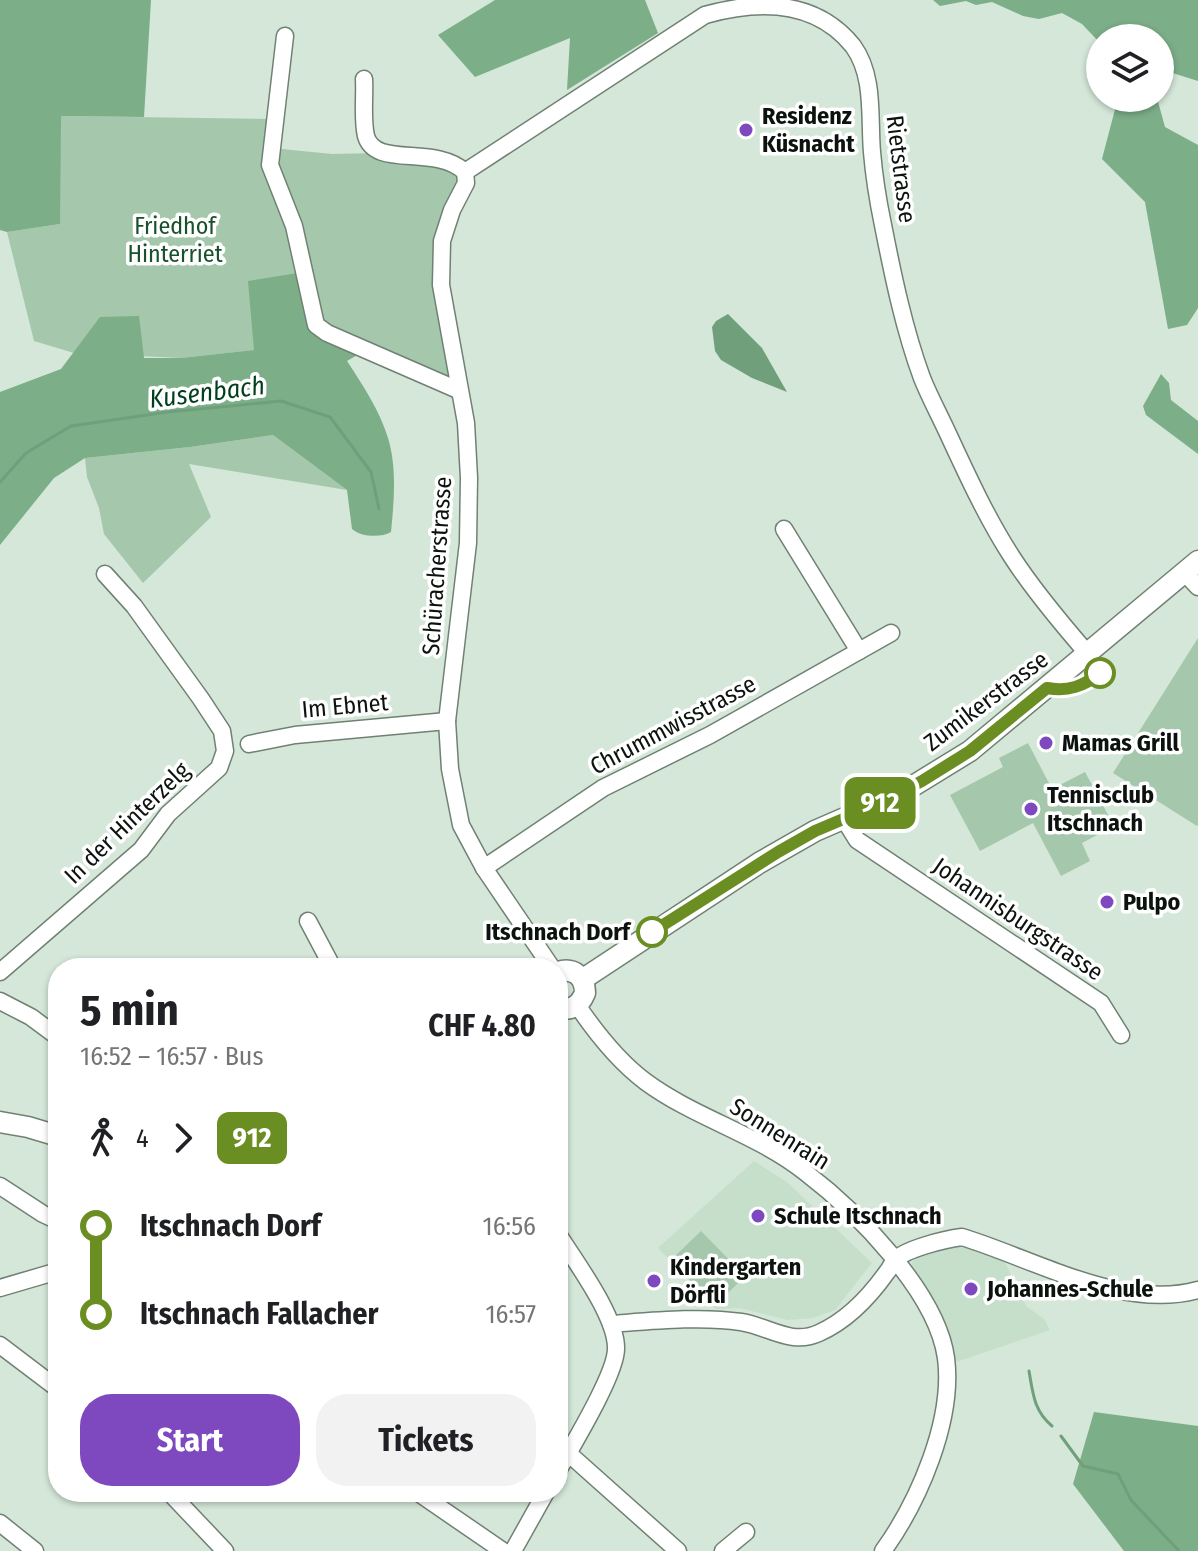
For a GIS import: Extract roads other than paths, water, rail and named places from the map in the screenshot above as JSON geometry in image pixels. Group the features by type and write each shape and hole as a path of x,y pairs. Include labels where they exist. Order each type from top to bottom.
{"main road":[{"name":"Zumikerstrasse","path":"583,979 759,863 815,831 900,794 970,751 1191,566"},
{"path":"568,971 583,979 585,993 568,1006"},
{"path":"0,1122 48,1133"}],"street":[{"name":"Rietstrasse","path":"465,172 685,27 730,6 753,2 797,6 815,13 842,33 863,63 882,222 898,296 922,378 1001,539 1031,585 1087,653"},
{"path":"285,36 270,165 294,226 316,325 327,333 458,390"},
{"path":"364,79 366,136 371,147 389,156 445,159 465,172"},
{"name":"Schüracherstrasse","path":"465,172 466,183 452,210 442,241 441,285 466,423 468,543 447,721 450,769 461,825 484,868 545,958"},
{"path":"784,529 859,651"},
{"path":"1191,566 1198,587"},
{"name":"In der Hinterzelg","path":"0,972 141,850 168,814 219,768 225,751 222,731 201,699 134,606 105,574"},
{"name":"Chrummwisstrasse","path":"484,868 603,788 710,735 891,633"},
{"name":"Im Ebnet","path":"249,744 295,735 447,721"},
{"name":"Johannisburgstrasse","path":"844,819 857,840 1101,1003 1121,1035"},
{"path":"308,921 328,958"},
{"path":"0,1001 48,1030"},
{"name":"Sonnenrain","path":"568,1006 639,1077 804,1171 858,1218 924,1301 937,1327 946,1358 945,1397 930,1461 919,1488 883,1551"},
{"path":"0,1186 48,1216"},
{"path":"611,1324 743,1322 783,1336 800,1338 817,1334 858,1306 894,1260 944,1239 962,1237 1112,1288 1140,1294 1168,1295 1198,1290"},
{"path":"568,1251 611,1324 616,1349 611,1368 568,1453 678,1551"},
{"path":"0,1288 48,1274"},
{"path":"0,1345 48,1381"},
{"path":"178,1502 225,1551"},
{"path":"432,1502 503,1551"},
{"path":"513,1551 540,1502"},
{"path":"0,1523 35,1551"},
{"path":"723,1551 746,1532"}],"waterway":[{"name":"Kusenbach","path":"0,482 26,453 71,426 168,412 281,401 330,417 371,472 379,509"},
{"path":"1029,1371 1038,1408 1052,1426"},
{"path":"1061,1436 1083,1466 1118,1474 1131,1500 1179,1551"}],"place":[{"name":"Residenz Küsnacht","path":"746,130"},
{"name":"Mamas Grill","path":"1046,743"},
{"name":"Tennisclub Itschnach","path":"1031,809"},
{"name":"Pulpo","path":"1107,902"},
{"name":"Itschnach Dorf","path":"652,932"},
{"name":"Schule Itschnach","path":"758,1216"},
{"name":"Kindergarten Dörfli","path":"654,1281"},
{"name":"Johannes-Schule","path":"971,1289"}],"park label":[{"name":"Friedhof Hinterriet","path":"175,240"}]}
